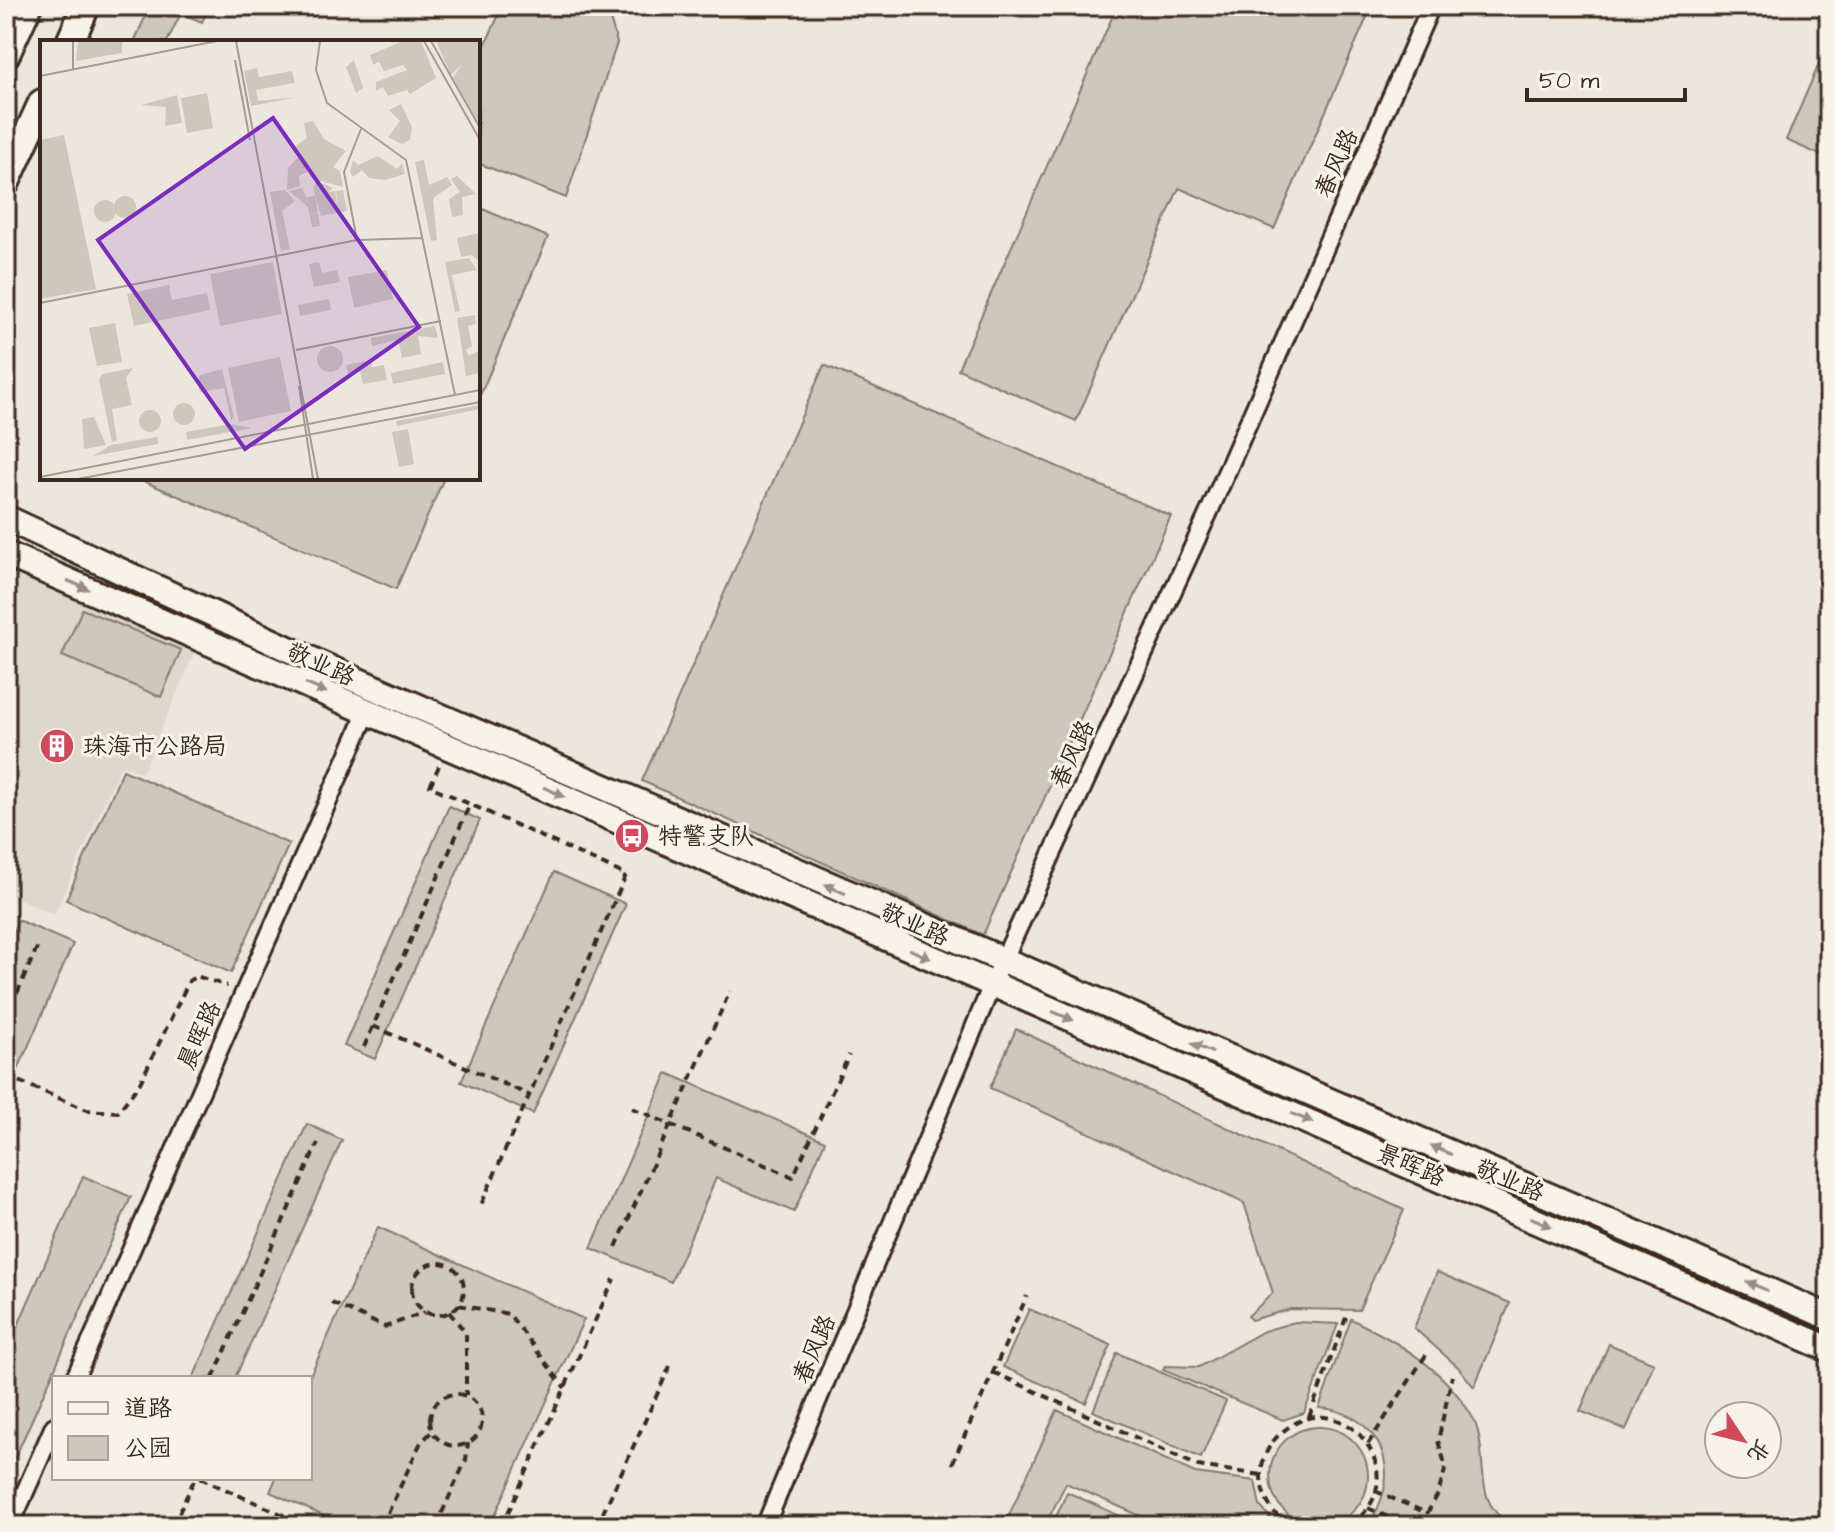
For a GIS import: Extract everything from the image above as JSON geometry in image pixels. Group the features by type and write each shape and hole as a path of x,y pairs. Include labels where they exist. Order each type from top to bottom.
{"main road":[{"path":"6,54 28,6"},
{"path":"71,40 86,6"},
{"path":"6,182 40,107"},
{"name":"敬业路","path":"6,518 338,672 1002,962 1829,1317"},
{"name":"敬业路","path":"6,554 992,985"},
{"name":"景晖路","path":"992,985 1829,1349"}],"street":[{"name":"春风路","path":"767,1526 1002,962 1187,560 1431,6"},
{"name":"晨晖路","path":"76,1376 368,710"},
{"path":"10,1526 52,1431"}],"path":[{"path":"448,746 430,786 626,875 481,1205"},
{"path":"364,1047 470,804"},
{"path":"6,1019 39,943"},
{"path":"6,1076 87,1110 118,1112 140,1083 189,981 196,976 204,977 244,994"},
{"path":"616,1247 730,991"},
{"path":"373,1026 529,1095"},
{"path":"632,1108 793,1177 849,1055"},
{"path":"214,1376 318,1143"},
{"path":"429,1264 447,1264 461,1276 464,1293 458,1305 449,1312 433,1315 425,1312 414,1300 412,1284 415,1275 429,1264"},
{"path":"502,1526 614,1279"},
{"path":"952,1464 1027,1296"},
{"path":"332,1303 385,1327 425,1312"},
{"path":"458,1305 509,1314 565,1388"},
{"path":"449,1312 466,1333 466,1395"},
{"path":"1308,1418 1347,1315"},
{"path":"1368,1445 1428,1352"},
{"path":"597,1526 670,1366"},
{"path":"993,1372 1198,1466 1261,1475"},
{"path":"1420,1526 1446,1467 1438,1441 1452,1376"},
{"path":"436,1526 466,1460 468,1443 479,1432 482,1415 479,1406 466,1395 456,1393 440,1399 430,1414 432,1431 443,1443 468,1443"},
{"path":"1287,1525 1273,1511 1264,1495 1261,1475 1265,1455 1275,1438 1290,1425 1308,1418 1329,1417 1347,1424 1368,1445 1378,1473 1368,1508 1347,1526"},
{"path":"382,1526 420,1444 432,1431"},
{"path":"173,1526 197,1480"},
{"path":"203,1480 308,1526"},
{"path":"1375,1491 1427,1513"},
{"path":"1368,1508 1408,1526"}],"shaded area":[{"path":"6,567 196,650 142,773 121,765 54,915 6,893"}],"green space":[{"path":"150,6 209,6 202,22 181,13 168,40 135,40"},
{"path":"503,6 607,8 617,43 566,198 480,164 480,56"},
{"path":"1117,6 1372,6 1274,229 1179,188 1076,421 958,369"},
{"path":"1829,41 1829,159 1786,140"},
{"path":"480,208 548,237 480,395"},
{"path":"824,365 1171,516 983,935 642,781"},
{"path":"141,480 443,480 396,589"},
{"path":"82,609 181,650 161,697 62,656"},
{"path":"123,770 289,844 231,973 66,900"},
{"path":"449,806 480,820 375,1059 344,1046"},
{"path":"554,872 626,904 533,1114 461,1082"},
{"path":"18,920 73,944 6,1097 6,947"},
{"path":"1016,1029 1404,1210 1359,1310 1291,1309 1251,1320 1248,1316 1273,1293 1244,1203 990,1088"},
{"path":"667,1073 825,1141 794,1212 716,1178 671,1282 591,1248"},
{"path":"307,1124 342,1140 236,1376 194,1376"},
{"path":"83,1176 131,1197 6,1478 6,1353"},
{"path":"378,1227 584,1319 490,1526 346,1526 270,1492 275,1480 312,1480 310,1376"},
{"path":"1437,1272 1510,1303 1474,1387 1458,1367 1414,1328"},
{"path":"1029,1309 1111,1345 1086,1403 1003,1367"},
{"path":"1351,1319 1418,1357 1459,1397 1477,1428 1483,1476 1491,1505 1500,1517 1515,1526 1365,1526 1377,1511 1385,1483 1386,1466 1382,1451 1364,1426 1351,1417 1319,1408"},
{"path":"1295,1322 1338,1324 1304,1413 1283,1420 1163,1370 1165,1366 1199,1367 1264,1331"},
{"path":"1609,1344 1654,1363 1626,1430 1580,1411"},
{"path":"1117,1353 1226,1401 1201,1458 1093,1411"},
{"path":"1057,1410 1195,1473 1255,1481 1260,1506 1277,1526 1163,1526 1066,1483 1045,1526 1004,1526"},
{"path":"1319,1427 1338,1431 1354,1441 1364,1457 1368,1476 1364,1495 1354,1511 1338,1521 1319,1525 1300,1521 1284,1511 1274,1495 1270,1476 1274,1457 1284,1441 1300,1431"},
{"path":"1067,1492 1142,1526 1052,1526"}],"place":[{"name":"珠海市公路局","path":"57,746"},
{"name":"特警支队","path":"632,836"}]}
